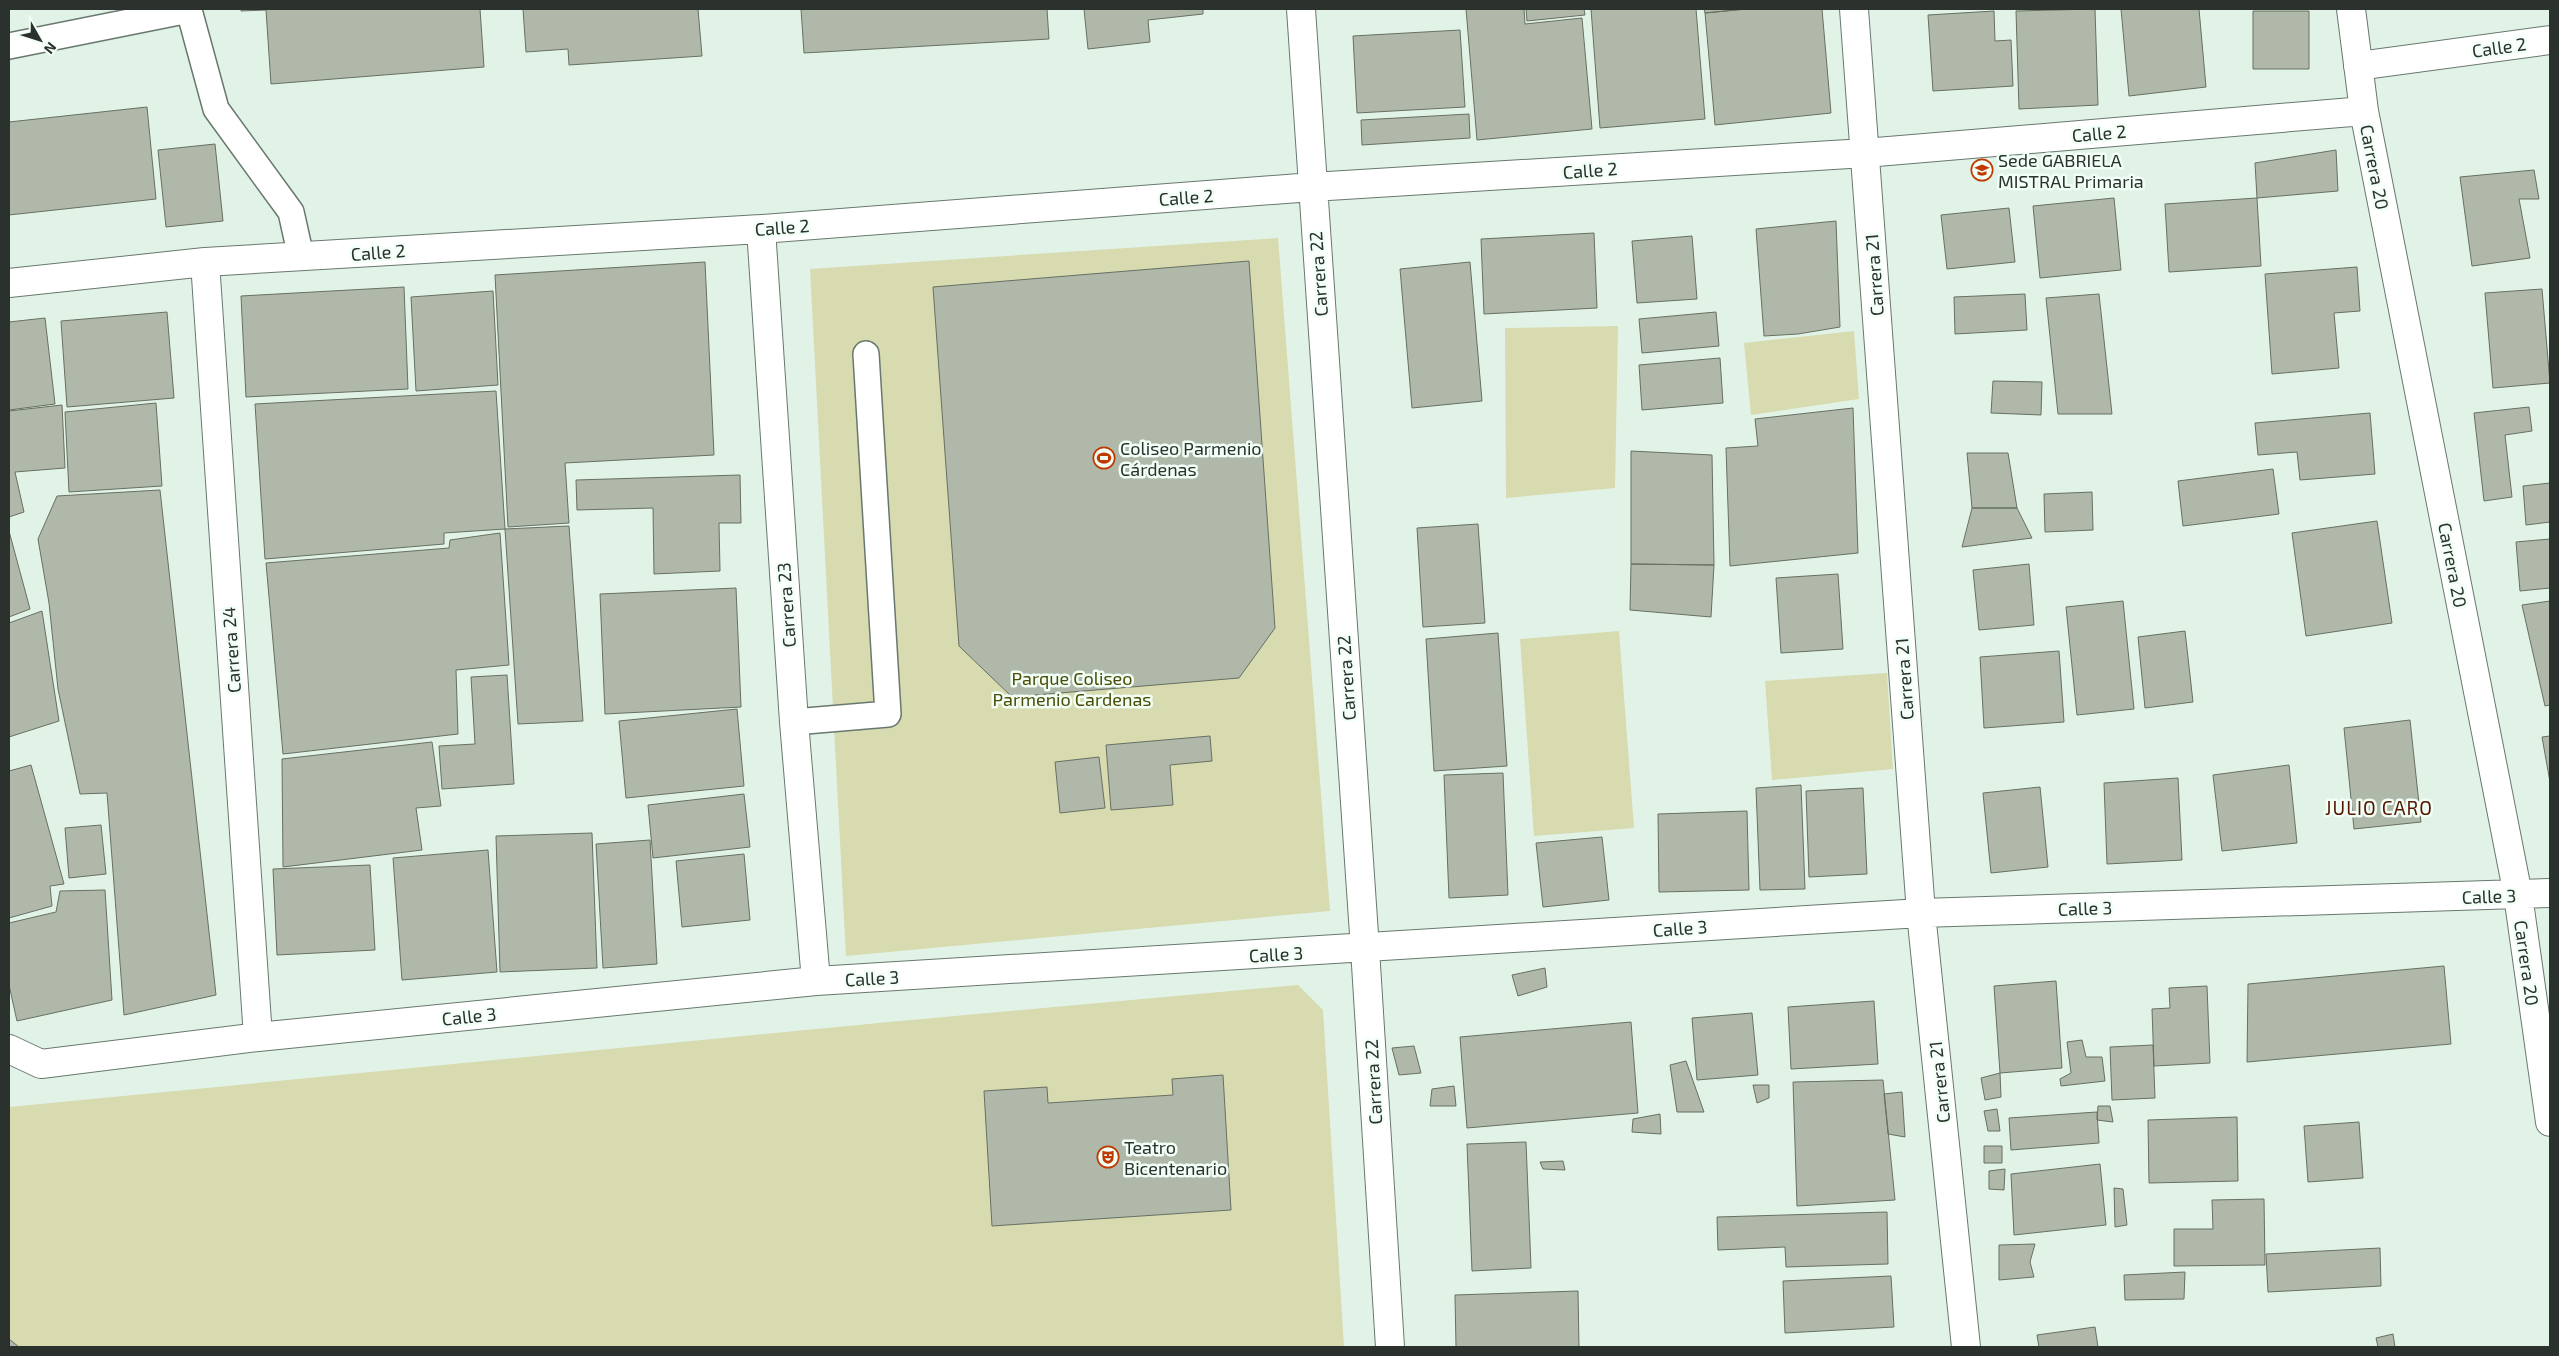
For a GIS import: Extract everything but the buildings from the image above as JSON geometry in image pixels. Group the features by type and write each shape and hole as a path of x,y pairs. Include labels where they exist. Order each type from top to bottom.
{"street":[{"name":"Carrera 22","path":"1301,9 1390,1347"},
{"name":"Carrera 21","path":"1854,9 1921,912 1966,1347"},
{"name":"Carrera 20","path":"2351,9 2364,111 2518,895 2550,1122"},
{"name":"Calle 2","path":"2358,66 2550,40"},
{"name":"Calle 2","path":"9,283 204,262 761,228 1312,188 1865,152 2364,111"},
{"name":"Carrera 23","path":"761,228 794,722 816,981"},
{"name":"Carrera 24","path":"204,262 258,1037"},
{"name":"Calle 3","path":"9,1049 41,1064 258,1037 816,981 1365,949 1921,912 2550,893"}],"lane":[{"path":"9,46 189,10 216,109 291,212 300,257"},
{"path":"794,722 888,714 866,354"}],"green space":[{"name":"Parque Coliseo Parmenio Cardenas","path":"1278,238 1330,911 846,956 810,269"},
{"path":"1618,326 1615,488 1506,498 1505,328"},
{"path":"1854,331 1859,399 1751,415 1744,343"},
{"path":"1619,631 1634,828 1534,836 1520,639"},
{"path":"1887,673 1893,769 1772,780 1765,681"},
{"path":"1298,985 1323,1010 1344,1347 9,1347 9,1107 889,1022"}],"place":[{"name":"Sede GABRIELA MISTRAL Primaria","path":"1982,170"},
{"name":"Coliseo Parmenio Cárdenas","path":"1104,458"},
{"name":"Teatro Bicentenario","path":"1108,1157"}],"district":[{"name":"JULIO CARO","path":"2379,807"}]}
